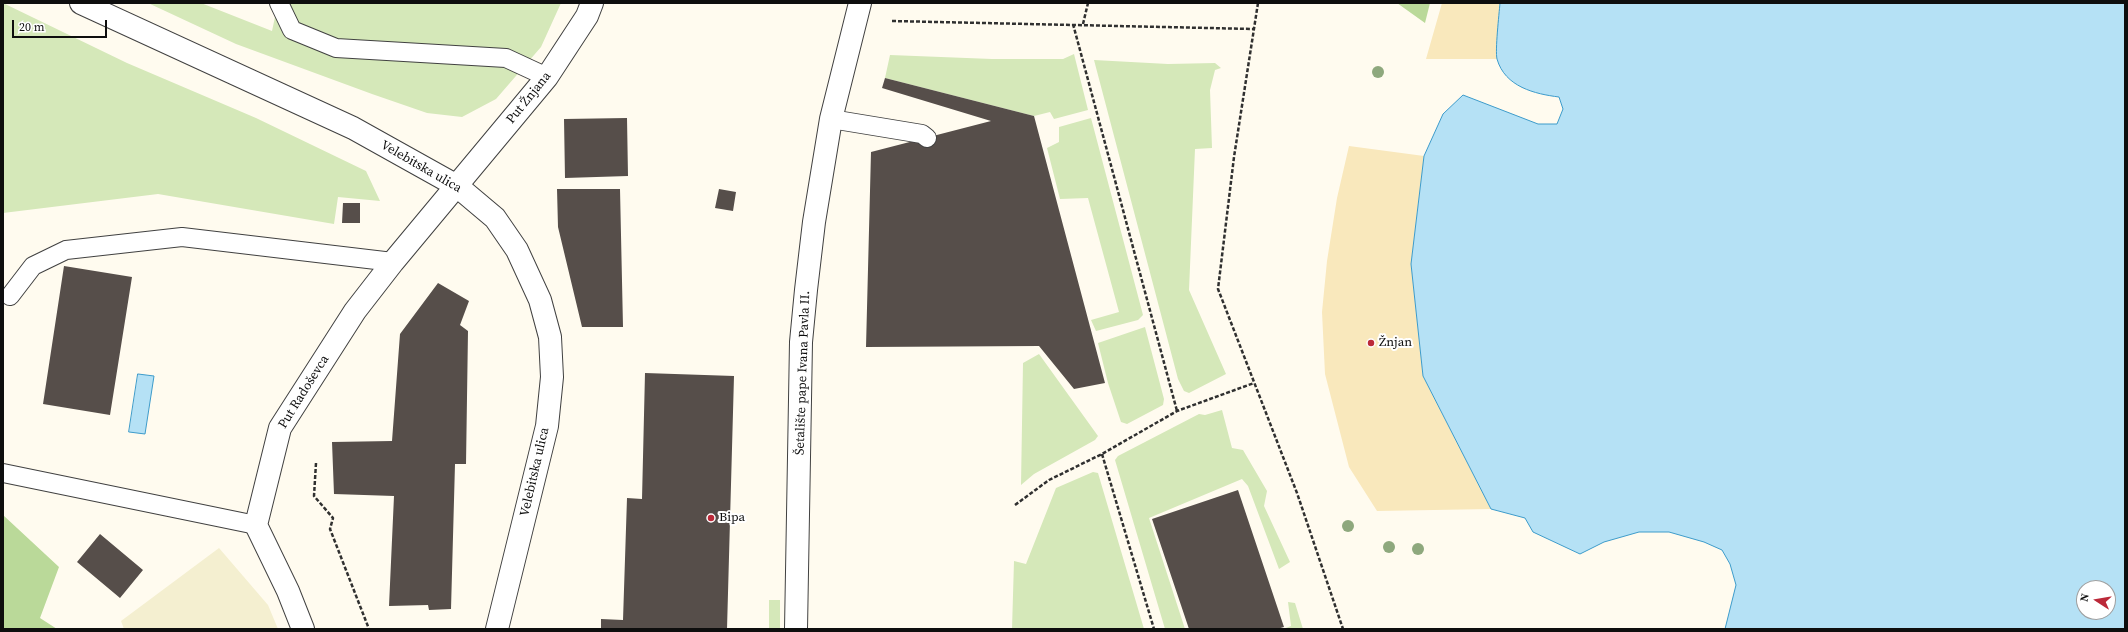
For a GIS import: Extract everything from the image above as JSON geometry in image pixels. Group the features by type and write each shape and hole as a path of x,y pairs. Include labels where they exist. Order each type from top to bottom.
{"street":[{"name":"Velebitska ulica","path":"81,3 353,128 457,186 495,218 517,250 540,300 550,337 552,377 547,426 497,629"},
{"name":"Put Žnjana","path":"457,186 547,77 587,16 592,3"},
{"name":"Šetalište pape Ivana Pavla II.","path":"796,629 802,342 814,222 831,120 860,3"},
{"name":"Put Radoševca","path":"256,524 280,428 355,311 393,262 457,186"},
{"path":"256,524 288,591 303,629"}],"lane":[{"path":"279,3 292,30 336,48 506,58 547,77"},
{"path":"831,120 922,134 927,138"},
{"path":"10,296 33,266 66,250 182,237 393,262"},
{"path":"3,473 256,524"}],"path":[{"path":"1083,24 1088,3"},
{"path":"1258,3 1234,157 1218,289 1297,494 1343,629"},
{"path":"892,21 1083,24 1254,29"},
{"path":"1073,24 1177,411"},
{"path":"1015,505 1049,480 1102,454 1177,411 1254,383"},
{"path":"1102,454 1154,629"},
{"path":"316,463 314,496 334,518 330,529 369,629"}],"shaded area":[{"path":"219,548 268,605 278,629 124,629 121,621"}],"green space":[{"path":"3,3 127,63 256,118 366,171 380,201 338,197 334,224 158,194 3,213"},
{"path":"148,3 201,3 272,31 278,3 561,3 541,47 496,99 462,117 427,113 372,94 236,44"},
{"path":"1397,3 1430,3 1425,23"},
{"path":"1074,54 1088,110 1054,119 1050,112 1034,116 885,78 890,55 992,59 1063,59"},
{"path":"1094,60 1168,64 1215,63 1221,68 1215,70 1210,90 1212,148 1195,149 1189,290 1226,374 1189,393 1184,391 1178,379"},
{"path":"1091,118 1143,315 1138,320 1096,331 1091,320 1119,312 1088,198 1060,199 1047,148 1059,142 1059,127"},
{"path":"1145,327 1164,399 1163,405 1127,424 1121,422 1108,383 1098,343"},
{"path":"1039,354 1098,436 1095,440 1034,474 1021,485 1023,363"},
{"path":"1222,410 1232,448 1243,450 1267,491 1264,506 1290,562 1279,569 1248,486 1242,479 1149,518 1185,629 1165,629 1115,460 1118,456 1199,414 1205,415"},
{"path":"1093,472 1098,473 1144,629 1012,629 1014,561 1026,564 1056,488"},
{"path":"3,515 59,567 40,618 57,629 3,629"},
{"path":"769,600 780,600 780,629 769,629"},
{"path":"1288,602 1295,603 1303,629 1283,629 1291,626"}],"sand":[{"path":"1442,3 1500,3 1497,59 1426,59"},
{"name":"Žnjan","path":"1349,146 1424,156 1411,264 1423,376 1491,509 1377,511 1349,467 1325,374 1322,312 1327,261 1337,198"}],"water":[{"path":"1500,3 2125,3 2125,629 1725,629 1736,585 1730,564 1722,550 1704,542 1669,532 1639,532 1604,542 1580,554 1533,532 1525,518 1491,509 1423,376 1411,264 1424,156 1443,114 1463,95 1538,124 1557,124 1563,109 1559,97 1531,91 1514,83 1507,76 1501,69 1497,59"},
{"path":"138,374 154,376 145,434 129,432"}],"building":[{"path":"885,78 1034,116 1105,383 1074,389 1039,346 866,347 871,152 991,121 882,88"},
{"path":"627,118 628,176 565,178 564,119"},
{"path":"557,189 620,189 623,327 582,327 558,227"},
{"path":"719,189 736,192 733,211 715,208"},
{"path":"343,203 360,203 360,223 342,223"},
{"path":"64,266 132,277 110,415 43,404"},
{"path":"438,283 469,301 460,325 468,331 466,464 455,464 451,609 429,610 428,605 389,606 394,496 334,494 332,442 392,441 400,334"},
{"path":"645,373 734,376 727,629 601,629 601,619 623,620 627,498 642,499"},
{"path":"1238,490 1284,627 1277,629 1189,629 1152,519"},
{"path":"100,534 143,570 120,598 77,562"}],"place":[{"name":"Žnjan","path":"1371,343"},
{"name":"Bipa","path":"711,518"}]}
